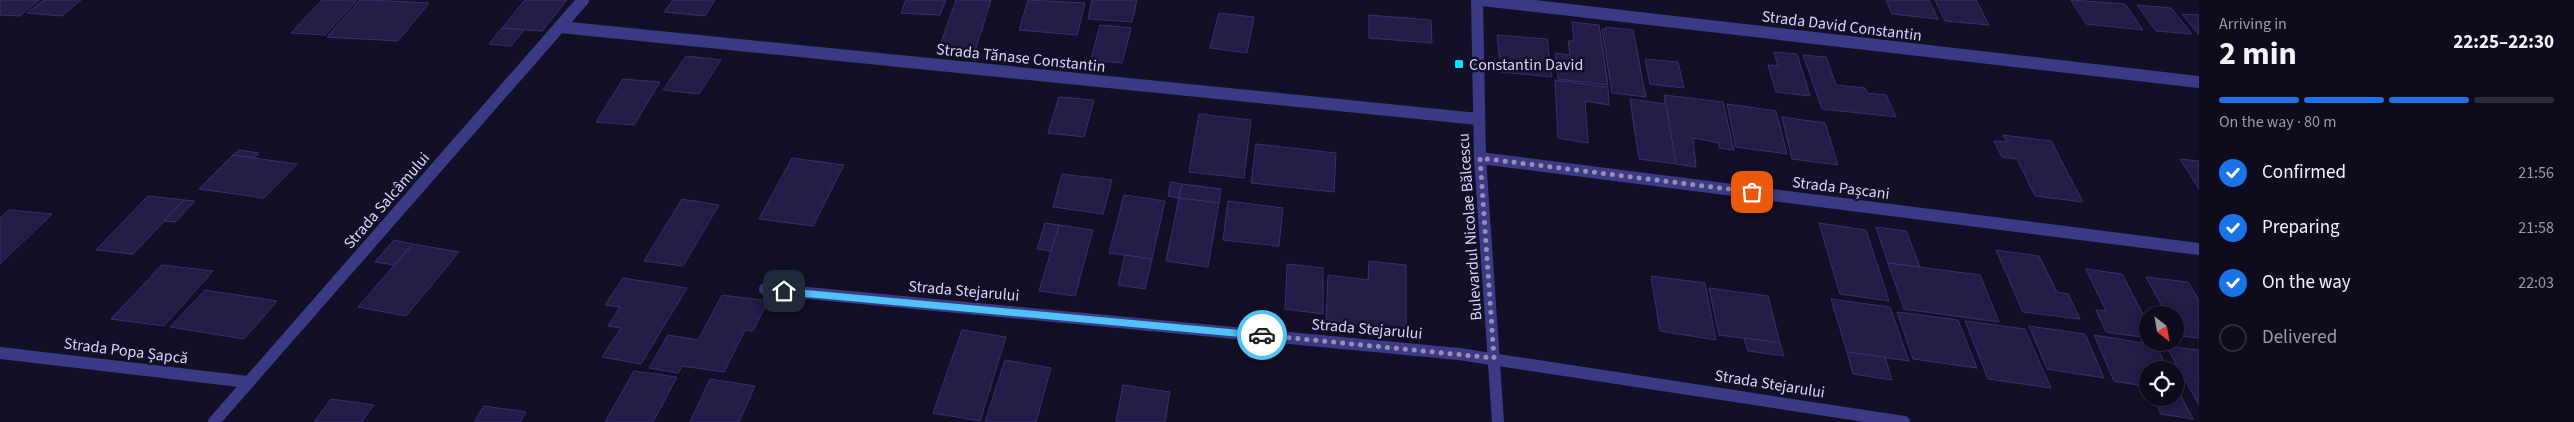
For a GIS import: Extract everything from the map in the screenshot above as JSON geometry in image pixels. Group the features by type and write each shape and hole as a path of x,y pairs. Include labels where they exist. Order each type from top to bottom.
{"street":[{"name":"Strada Salcâmului","path":"214,422 583,0"},
{"name":"Bulevardul Nicolae Bălcescu","path":"1477,0 1478,119 1498,422"},
{"name":"Strada David Constantin","path":"1482,0 2199,82"},
{"name":"Strada Tănase Constantin","path":"560,27 1478,119"},
{"name":"Strada Pașcani","path":"1480,158 2199,249"},
{"name":"Strada Stejarului","path":"764,290 1494,358 1904,422"},
{"name":"Strada Popa Șapcă","path":"0,353 248,382"}],"building":[{"path":"0,0 39,0 20,16 0,15"},
{"path":"44,0 81,0 62,16 27,13"},
{"path":"322,0 357,0 325,35 291,33"},
{"path":"360,0 429,3 398,41 327,37"},
{"path":"525,0 567,0 542,31 502,28"},
{"path":"673,0 715,0 705,16 664,12"},
{"path":"906,0 946,0 940,15 901,13"},
{"path":"956,0 991,0 975,51 939,48"},
{"path":"1028,0 1085,3 1077,35 1019,30"},
{"path":"1092,0 1137,0 1132,22 1088,19"},
{"path":"1886,0 1929,0 1938,19 1892,14"},
{"path":"1935,0 1976,0 1989,25 1945,21"},
{"path":"2071,0 2125,4 2143,30 2086,24"},
{"path":"2137,5 2171,8 2192,34 2156,31"},
{"path":"1219,13 1254,17 1247,53 1210,48"},
{"path":"2182,14 2199,15 2199,35"},
{"path":"1369,15 1431,20 1432,43 1369,38"},
{"path":"1572,22 1599,25 1608,85 1558,79 1555,53 1570,55 1568,41 1574,41"},
{"path":"1100,25 1131,28 1122,63 1091,60"},
{"path":"1605,27 1633,30 1646,97 1612,93 1602,29 1606,30"},
{"path":"502,28 524,30 511,46 489,44"},
{"path":"1497,35 1547,39 1552,77 1501,72"},
{"path":"1774,52 1797,54 1810,96 1776,92 1768,65 1778,66"},
{"path":"1803,55 1826,57 1836,85 1865,88 1867,93 1886,95 1896,117 1822,109"},
{"path":"686,56 721,60 699,94 663,90"},
{"path":"1645,59 1678,62 1684,88 1650,84"},
{"path":"623,79 660,82 634,125 596,122"},
{"path":"1555,80 1608,87 1609,105 1585,101 1588,143 1558,138"},
{"path":"1664,95 1723,102 1734,150 1719,148 1719,143 1693,138 1696,167 1676,164"},
{"path":"1059,97 1094,100 1084,137 1048,133"},
{"path":"1630,99 1666,104 1676,164 1639,159"},
{"path":"1727,104 1776,111 1787,154 1736,147"},
{"path":"1199,114 1251,120 1244,178 1189,172"},
{"path":"1782,117 1825,123 1838,165 1792,159"},
{"path":"2003,135 2051,141 2083,202 2035,196 2017,159 2002,157 1994,141 2007,142"},
{"path":"1256,144 1336,153 1334,192 1251,183"},
{"path":"239,150 259,153 254,158 233,155"},
{"path":"233,155 297,164 264,198 199,189"},
{"path":"792,158 844,165 813,226 759,219"},
{"path":"2180,159 2199,161 2199,189"},
{"path":"1062,174 1112,180 1103,214 1053,207"},
{"path":"1171,182 1182,184 1179,198 1168,196"},
{"path":"1182,184 1221,189 1219,203 1179,198"},
{"path":"1124,195 1165,201 1152,259 1109,253"},
{"path":"148,196 184,200 133,254 96,250"},
{"path":"1179,198 1219,203 1208,267 1166,261"},
{"path":"682,199 719,205 683,266 644,261"},
{"path":"184,200 195,201 175,222 164,221"},
{"path":"1228,201 1283,208 1279,246 1223,240"},
{"path":"9,210 52,214 0,264 0,218"},
{"path":"1045,223 1059,225 1052,251 1037,249"},
{"path":"1819,223 1866,230 1889,301 1840,294"},
{"path":"1059,225 1093,230 1075,296 1039,291"},
{"path":"1876,227 1906,231 1920,267 1888,263"},
{"path":"394,240 413,244 394,265 375,262"},
{"path":"413,244 459,252 406,316 358,307"},
{"path":"1996,250 2039,256 2057,292 2068,294 2080,319 2023,312"},
{"path":"1125,255 1152,259 1145,289 1118,285"},
{"path":"1369,261 1406,265 1406,329 1326,320 1328,275 1368,280"},
{"path":"1888,263 1980,275 1999,322 1904,309"},
{"path":"1287,264 1323,268 1323,314 1285,309"},
{"path":"162,265 213,271 164,326 111,319"},
{"path":"2086,269 2122,274 2139,307 2139,337 2106,332 2096,310 2106,311"},
{"path":"1651,276 1705,283 1716,340 1660,331"},
{"path":"2146,277 2188,282 2199,300 2199,338 2184,336 2184,306 2162,306"},
{"path":"623,278 687,288 641,364 602,357 621,328 608,326 620,307 605,305"},
{"path":"1709,288 1768,296 1780,343 1719,335"},
{"path":"205,290 277,301 244,339 170,327"},
{"path":"722,295 768,301 753,331 745,330 724,372 682,366 678,373 649,368 668,335 698,340"},
{"path":"1831,299 1890,307 1909,361 1847,352"},
{"path":"1897,312 1958,320 1977,368 1913,359"},
{"path":"1965,321 2025,329 2051,388 1988,379"},
{"path":"2029,326 2085,334 2104,378 2047,369"},
{"path":"962,330 1006,337 980,421 933,413"},
{"path":"2094,335 2139,342 2139,351 2159,351 2164,361 2139,361 2139,385 2114,381"},
{"path":"1744,338 1780,343 1784,356 1748,351"},
{"path":"2184,348 2199,350 2199,405 2184,378 2184,361 2174,361 2169,351 2184,351"},
{"path":"1847,352 1885,357 1892,380 1853,374"},
{"path":"1005,360 1051,368 1036,422 985,422"},
{"path":"634,371 677,377 653,422 605,422"},
{"path":"710,379 755,386 739,422 690,422"},
{"path":"1123,385 1170,392 1165,422 1116,422"},
{"path":"331,399 374,405 361,422 314,422"},
{"path":"2184,402 2193,419 2161,414 2158,406 2184,406"},
{"path":"484,406 526,412 520,422 474,422"}],"way so far":[{"path":"1262,335 1494,358 1480,158 1752,192"}],"place":[{"name":"Constantin David","path":"1459,64"}],"route":[{"path":"784,291 1262,335"}]}
